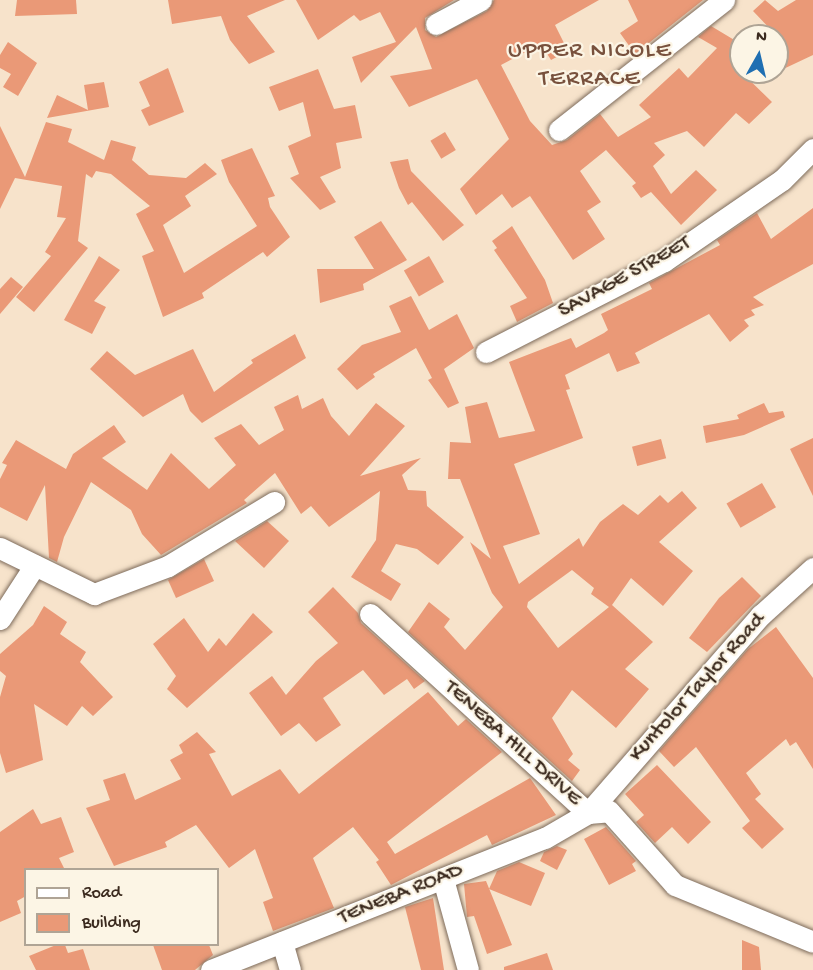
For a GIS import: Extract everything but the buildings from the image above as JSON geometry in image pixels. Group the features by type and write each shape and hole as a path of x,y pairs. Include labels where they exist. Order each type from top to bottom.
{"street":[{"path":"436,24 481,0"},
{"path":"558,130 724,0"},
{"name":"SAVAGE STREET","path":"486,352 664,261 782,180 813,149"},
{"path":"0,548 94,594 168,566 274,502"},
{"path":"0,619 35,565"},
{"name":"Kuntolor Taylor Road","path":"588,813 761,615 813,568"},
{"name":"TENEBA HILL DRIVE","path":"370,614 588,813 609,811 675,885 813,942"},
{"name":"TENEBA ROAD","path":"211,970 545,838 588,813"},
{"path":"442,879 468,970"},
{"path":"282,942 290,970"}],"district":[{"name":"UPPER NICOLE TERRACE","path":"590,66"}]}
